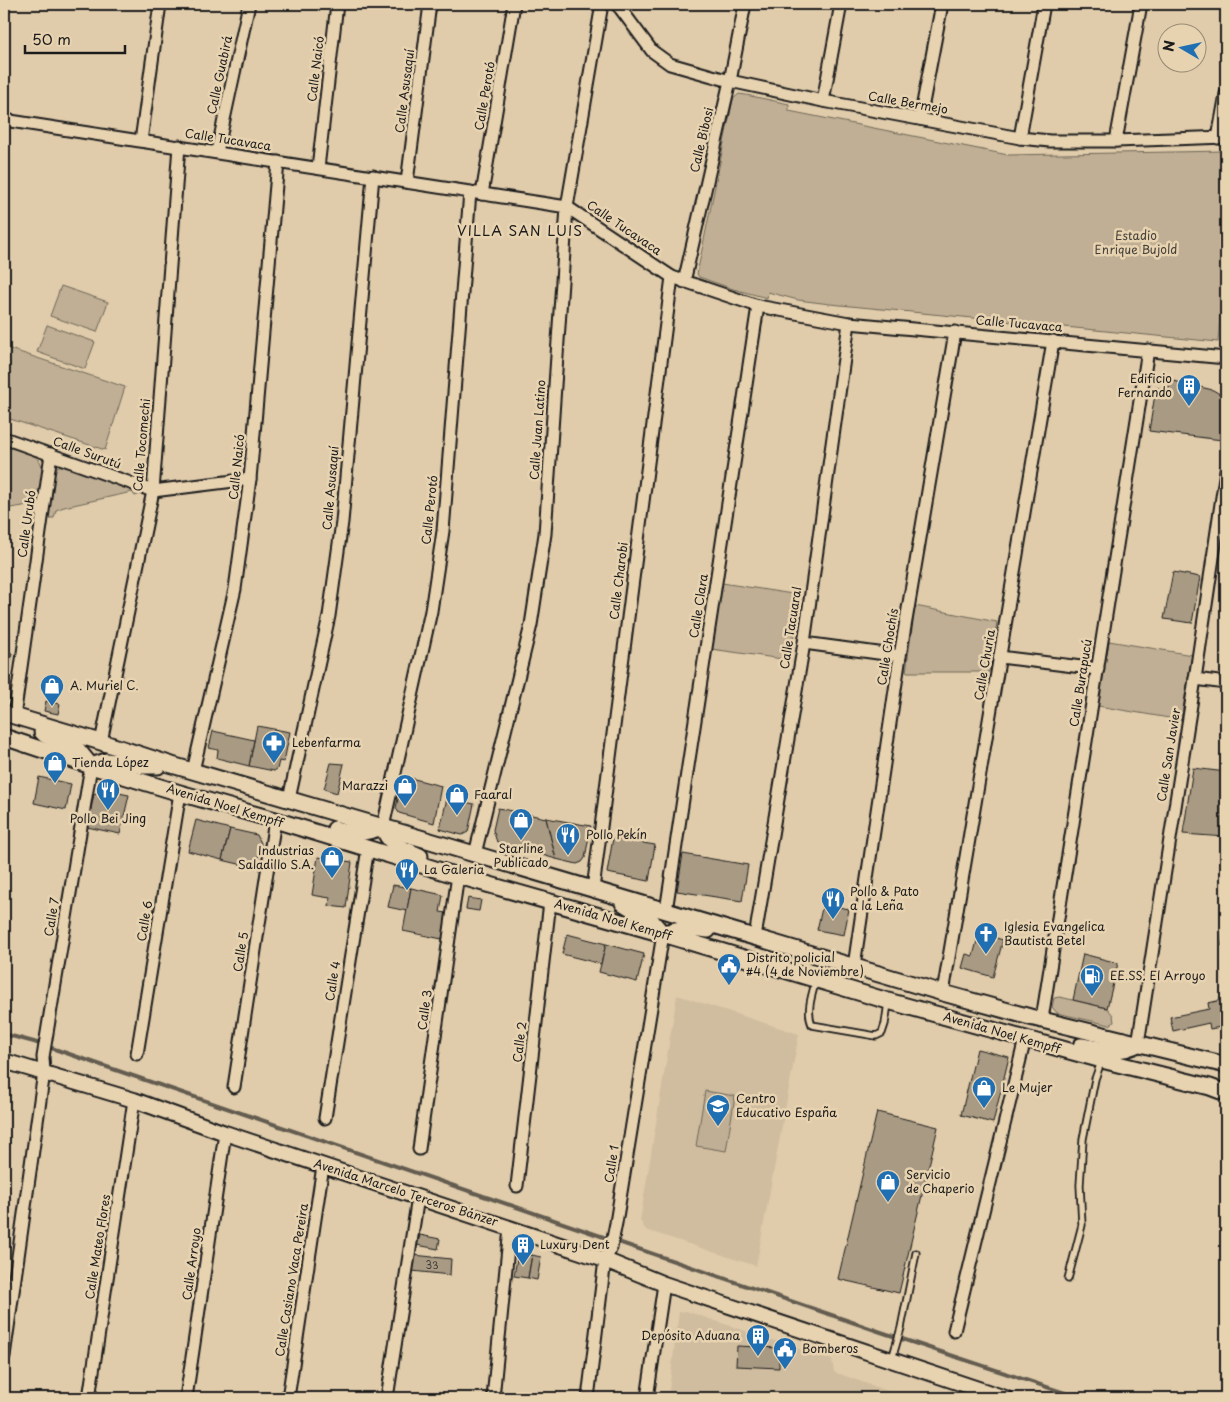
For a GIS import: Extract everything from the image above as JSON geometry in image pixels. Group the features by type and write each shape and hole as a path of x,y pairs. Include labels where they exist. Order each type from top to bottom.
{"main road":[{"name":"Avenida Noel Kempff","path":"9,715 943,993 1226,1065"},
{"path":"35,723 45,735 78,750 91,766 106,761 145,766 172,765"},
{"name":"Avenida Noel Kempff","path":"4,737 91,766 290,826 888,1001 1102,1060 1210,1087 1226,1093"},
{"path":"290,826 305,821 354,833 371,831 383,826 386,836 395,845 453,874"},
{"path":"597,890 621,901 651,920 663,934 671,930 692,928 749,935"},
{"path":"888,1001 932,1006 937,1005 942,1000 943,993"},
{"path":"965,1022 969,1012 974,1011 1036,1018"},
{"path":"1054,1047 1080,1046 1116,1051 1129,1049 1138,1044"}],"street":[{"path":"141,141 160,4"},
{"name":"Calle Guabirá","path":"217,152 249,4"},
{"name":"Calle Naicó","path":"318,168 337,4"},
{"name":"Calle Asusaquí","path":"408,182 430,4"},
{"name":"Calle Perotó","path":"482,194 514,4"},
{"name":"Calle Juan Latino","path":"475,854 531,625 545,534 567,207 602,4"},
{"name":"Calle Bermejo","path":"616,4 652,51 670,64 730,81 823,101 1050,142 1222,138"},
{"name":"Calle Bibosi","path":"684,282 730,81 745,4"},
{"path":"823,101 841,4"},
{"path":"920,119 942,4"},
{"path":"1020,138 1044,4"},
{"path":"1116,141 1141,4"},
{"path":"1222,138 1226,94"},
{"name":"Calle Tucavaca","path":"4,120 567,207 672,277 758,306 849,323 1226,358"},
{"name":"Calle Tocomechi","path":"101,742 153,491 178,146"},
{"name":"Calle Naicó","path":"193,771 235,589 250,479 278,162"},
{"name":"Calle Asusaquí","path":"289,799 330,616 342,522 373,176"},
{"name":"Calle Perotó","path":"383,826 431,611 443,531 470,192"},
{"name":"Calle Charobi","path":"597,890 672,277"},
{"name":"Calle Clara","path":"666,911 758,306"},
{"name":"Calle Tacuaral","path":"749,935 804,643 849,323"},
{"name":"Calle Chochís","path":"854,966 900,656 955,332"},
{"name":"Calle Churia","path":"943,993 1052,341"},
{"name":"Calle Burapucú","path":"1036,1018 1098,669 1148,350"},
{"name":"Calle Surutú","path":"4,438 153,491 250,479"},
{"name":"Calle Urubó","path":"9,715 51,454"},
{"name":"Calle San Javier","path":"1138,1044 1226,470"},
{"path":"804,643 900,656"},
{"path":"1000,657 1098,669"},
{"path":"1195,679 1226,683"},
{"name":"Calle 7","path":"4,1356 44,1072 43,1056 91,766"},
{"name":"Calle 6","path":"137,1054 180,793"},
{"name":"Calle 5","path":"234,1087 275,820"},
{"name":"Calle 4","path":"325,1118 368,848"},
{"name":"Calle 3","path":"419,1149 453,874"},
{"name":"Calle 2","path":"517,1186 550,902"},
{"name":"Calle 1","path":"588,1398 608,1254 616,1223 663,934"},
{"path":"954,1331 1025,1039"},
{"name":"Avenida Marcelo Terceros Bánzer","path":"4,1061 134,1100 225,1133 510,1228 608,1254 664,1284 894,1354 1005,1398"},
{"name":"Calle Mateo Flores","path":"89,1398 134,1100"},
{"name":"Calle Arroyo","path":"186,1398 225,1133"},
{"name":"Calle Casiano Vaca Pereira","path":"288,1398 323,1166"},
{"path":"387,1398 418,1197"},
{"path":"493,1398 510,1228"},
{"path":"647,1398 664,1284"}],"lane":[{"path":"816,980 810,1002 809,1018 812,1025 876,1036 882,1033 888,1001"},
{"path":"1068,1279 1082,1225 1080,1185 1083,1139 1095,1079 1102,1060"},
{"path":"894,1354 916,1253"}],"shaded area":[{"name":"Centro Educativo España","path":"677,995 799,1034 756,1266 646,1230 640,1221"},
{"path":"686,1311 832,1360 834,1372 907,1398 668,1398 679,1312"}],"green space":[{"name":"Estadio Enrique Bujold","path":"739,94 789,104 789,111 1008,155 1226,151 1226,248 1218,342 830,304 798,300 768,292 767,298 699,277 697,274 733,99"},
{"path":"61,286 108,302 97,332 50,316"},
{"path":"47,325 95,342 85,369 37,352"},
{"path":"4,347 125,387 105,450 4,417"},
{"path":"4,446 28,453 40,461 42,475 38,500 23,506 4,509"},
{"path":"69,465 129,484 140,494 135,496 132,492 64,507 56,510 54,518 47,518 51,484 55,471 58,466"},
{"path":"722,583 799,595 790,660 711,649"},
{"path":"915,606 997,622 989,672 906,672"},
{"path":"1109,641 1192,655 1181,720 1098,706"},
{"path":"1060,997 1107,1008 1113,1015 1114,1022 1110,1025 1057,1013 1052,1007 1054,998"},
{"path":"705,1091 735,1096 726,1151 696,1146"}],"building":[{"path":"1226,290 1226,331 1222,330"},
{"name":"Edificio Fernando","path":"1169,380 1213,390 1223,396 1226,410 1222,440 1149,431 1156,388 1169,389"},
{"path":"1173,572 1200,577 1192,623 1164,619"},
{"path":"4,651 12,653 7,691 4,691"},
{"name":"A. Muriel C.","path":"46,701 60,704 58,714 44,711"},
{"path":"257,726 290,732 284,762 279,761 277,769 274,771 249,766"},
{"path":"213,731 254,740 249,766 217,758 218,750 209,748"},
{"path":"331,763 344,764 337,793 324,789"},
{"path":"1193,768 1226,772 1226,837 1183,834"},
{"path":"403,776 441,786 434,823 399,813 396,808"},
{"path":"39,777 71,784 66,810 34,803"},
{"name":"Pollo Bei Jing","path":"103,790 129,795 120,834 87,827 94,794"},
{"name":"Faaral","path":"447,798 474,804 468,832 462,835 440,829"},
{"path":"498,808 546,818 556,859 497,842 493,830"},
{"path":"546,818 591,826 585,858 582,862 577,864 556,859"},
{"path":"196,820 230,829 222,860 188,851"},
{"path":"230,829 257,835 261,843 256,868 222,860"},
{"path":"613,838 655,845 649,881 607,873"},
{"path":"683,854 748,865 742,901 677,891"},
{"name":"Industrias Saladillo S.A.","path":"318,857 352,862 346,908 329,906 330,898 312,895"},
{"path":"393,885 411,888 407,911 388,907"},
{"path":"411,888 443,895 440,912 447,913 442,939 403,931"},
{"path":"468,898 481,900 479,911 466,909"},
{"name":"Pollo & Pato a la Leña","path":"823,904 849,909 844,935 817,930"},
{"path":"1225,910 1226,946 1222,946"},
{"name":"Iglesia Evangelica Bautista Betel","path":"979,933 1003,940 993,977 962,968 966,954 973,956"},
{"path":"567,934 606,944 601,964 562,954"},
{"path":"606,944 644,954 637,982 599,972"},
{"path":"1083,954 1118,963 1107,1008 1073,1000"},
{"path":"1226,999 1226,1026 1210,1029 1209,1023 1173,1031 1170,1017 1209,1009 1208,1003"},
{"path":"977,1049 1009,1057 993,1123 961,1115"},
{"name":"Servicio de Chaperio","path":"877,1112 938,1127 899,1293 838,1279"},
{"path":"420,1235 440,1239 438,1249 417,1245"},
{"name":"Luxury Dent","path":"518,1253 532,1255 528,1278 514,1276"},
{"path":"414,1255 451,1259 450,1275 412,1271"},
{"path":"532,1255 541,1257 537,1280 528,1278"},
{"path":"1223,1310 1226,1310 1226,1325 1222,1324"},
{"name":"Depósito Aduana","path":"737,1346 779,1348 779,1368 736,1366"},
{"path":"703,1395 751,1398 703,1398"}],"waterway":[{"path":"4,1034 34,1042 881,1332 1080,1398"}],"place":[{"name":"Edificio Fernando","path":"1189,407"},
{"name":"A. Muriel C.","path":"52,707"},
{"name":"Lebenfarma","path":"274,764"},
{"name":"Tienda López","path":"55,784"},
{"name":"Marazzi","path":"405,807"},
{"name":"Pollo Bei Jing","path":"108,811"},
{"name":"Faaral","path":"457,816"},
{"name":"Starline Publicado","path":"521,841"},
{"name":"Pollo Pekín","path":"568,856"},
{"name":"Industrias Saladillo S.A.","path":"332,879"},
{"name":"La Galeria","path":"407,891"},
{"name":"Pollo & Pato a la Leña","path":"833,920"},
{"name":"Iglesia Evangelica Bautista Betel","path":"986,955"},
{"name":"Distrito policial #4 (4 de Noviembre)","path":"729,986"},
{"name":"EE.SS. El Arroyo","path":"1092,997"},
{"name":"Le Mujer","path":"984,1109"},
{"name":"Centro Educativo España","path":"718,1127"},
{"name":"Servicio de Chaperio","path":"888,1203"},
{"name":"Luxury Dent","path":"523,1266"},
{"name":"Depósito Aduana","path":"758,1357"},
{"name":"Bomberos","path":"785,1370"}],"district":[{"name":"VILLA SAN LUIS","path":"520,231"}]}
